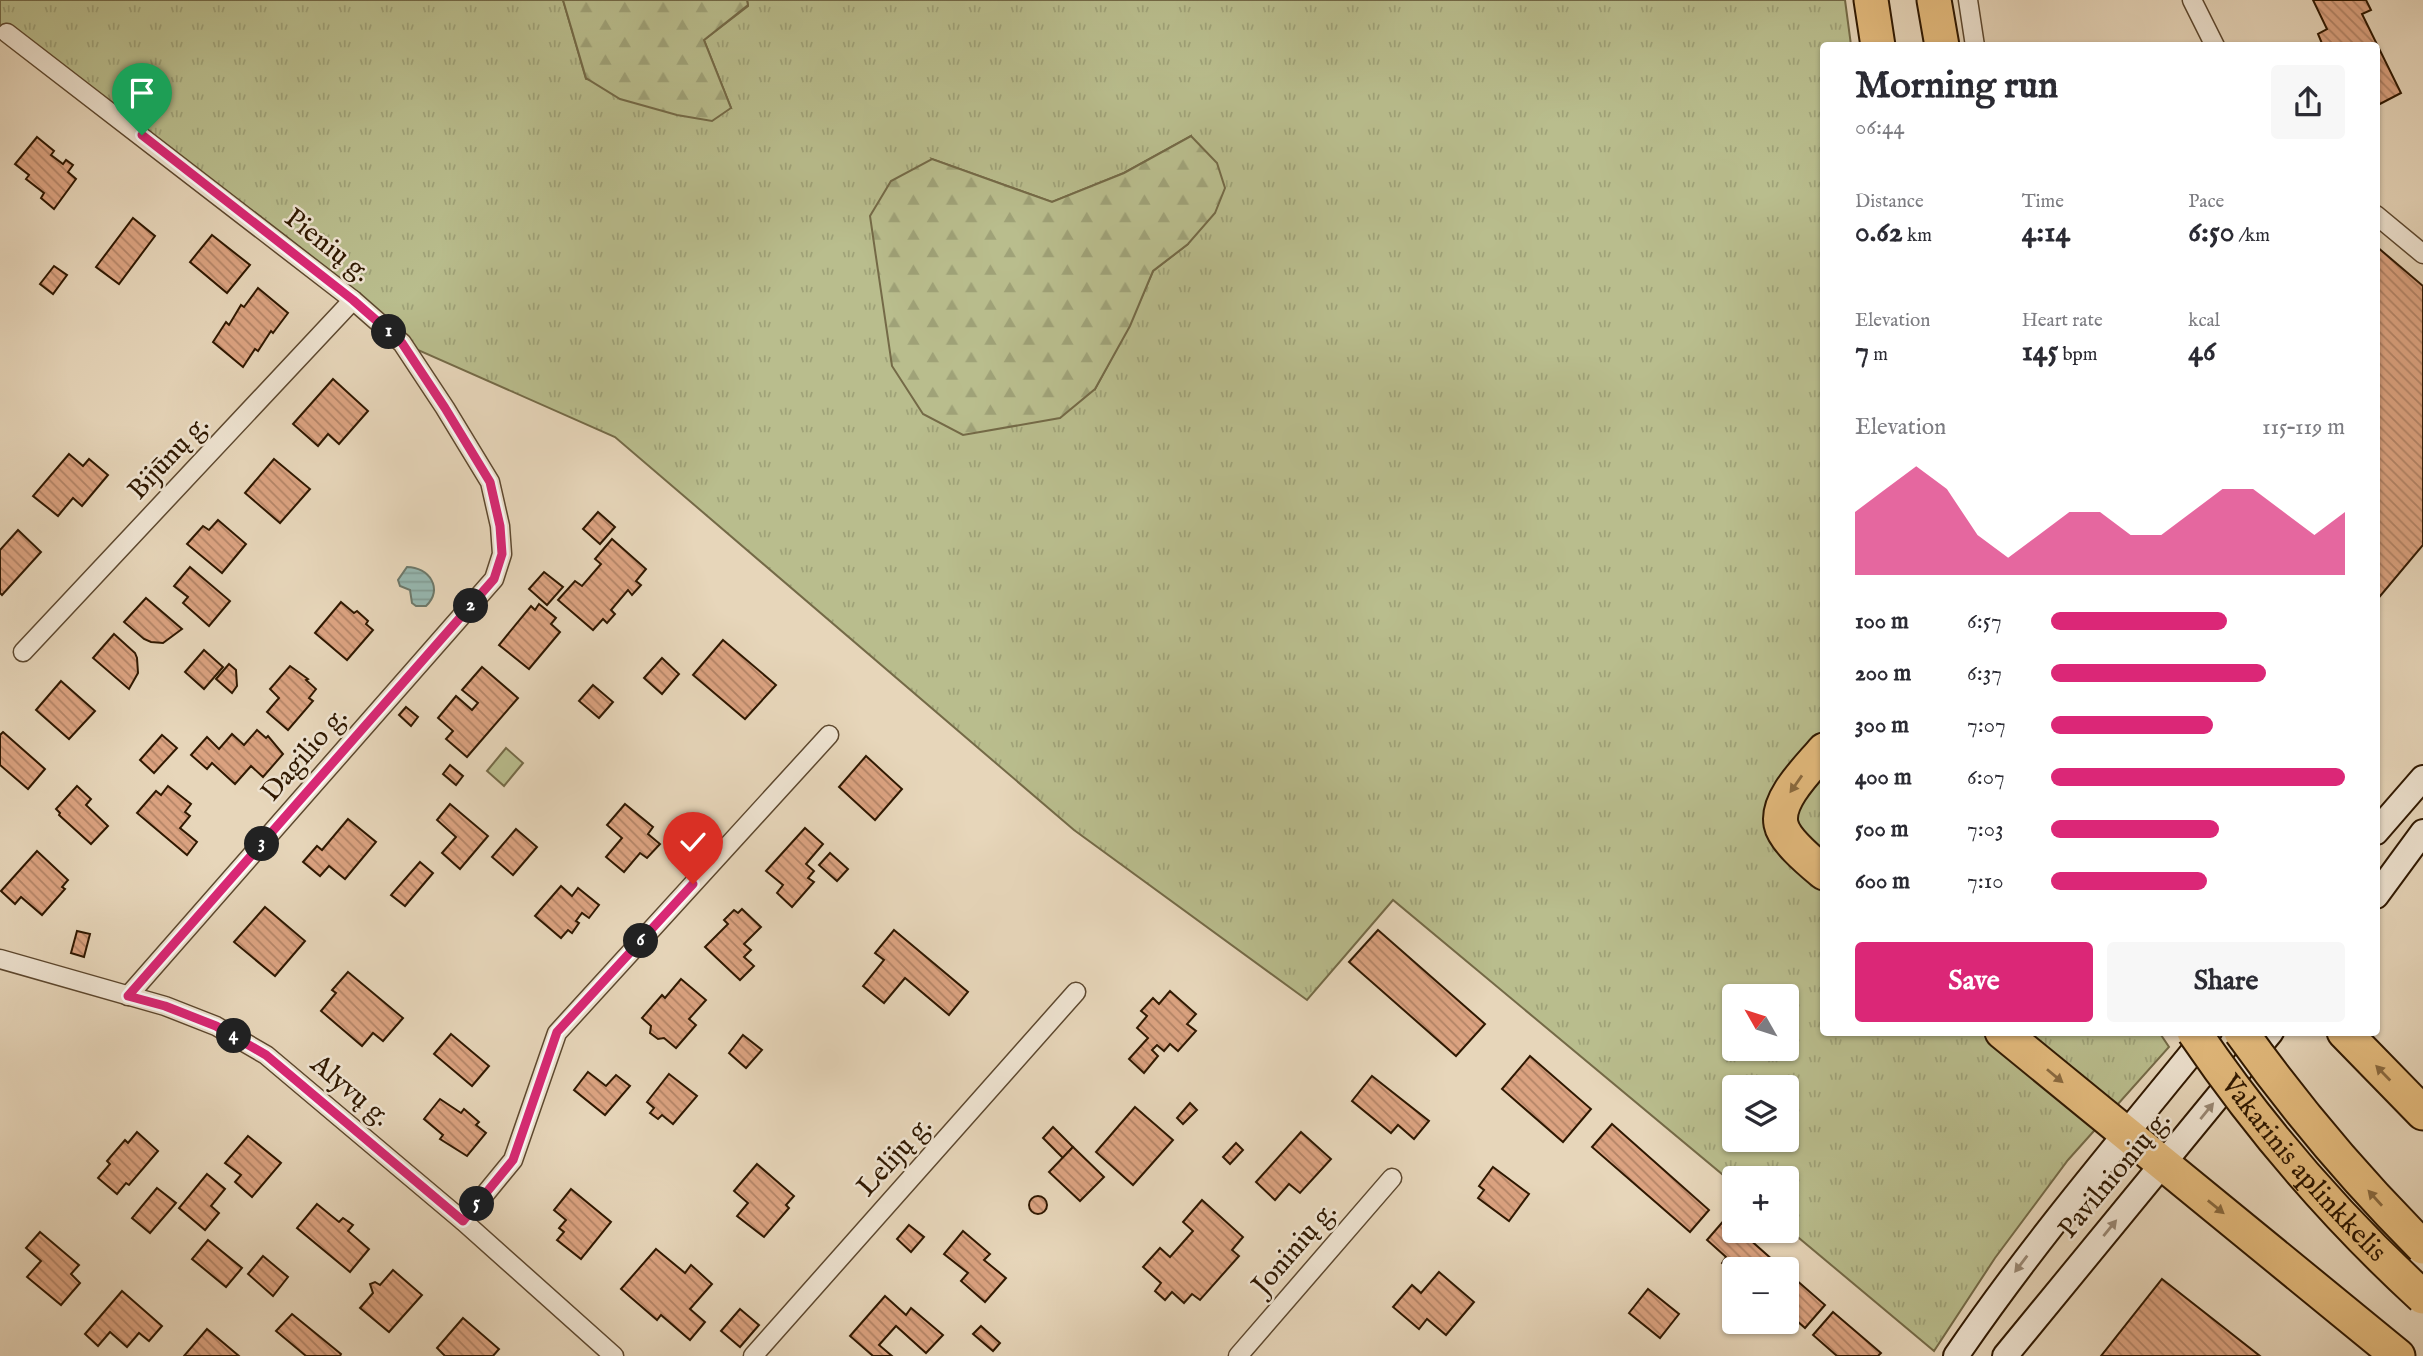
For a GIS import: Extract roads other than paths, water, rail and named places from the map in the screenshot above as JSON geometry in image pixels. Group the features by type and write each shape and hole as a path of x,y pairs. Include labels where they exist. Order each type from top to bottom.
{"highway":[{"path":"1871,0 1877,42"},
{"path":"1916,0 1922,42"},
{"path":"1934,0 1941,42"},
{"path":"1820,755 1796,782 1784,803 1781,824 1790,840 1820,869"},
{"path":"2007,1036 2398,1356"},
{"name":"Vakarinis aplinkkelis","path":"2197,1036 2222,1073 2309,1182 2423,1297"},
{"name":"Vakarinis aplinkkelis","path":"2244,1036 2315,1130 2423,1247"},
{"path":"2348,1036 2423,1114"}],"street":[{"path":"1968,0 1974,42"},
{"path":"2192,0 2213,42"},
{"name":"Pienių g.","path":"7,33 353,300 402,343 490,482 500,526 502,554 494,579"},
{"path":"2380,218 2423,254"},
{"name":"Bijūnų g.","path":"23,652 353,300"},
{"name":"Dagilio g.","path":"128,996 494,579"},
{"path":"463,1221 513,1160 557,1032 829,735"},
{"path":"2380,827 2423,778"},
{"path":"2380,891 2423,832"},
{"name":"Alyvų g.","path":"0,959 165,1006 216,1026 266,1055 463,1221 614,1356"},
{"name":"Lelijų g.","path":"753,1356 1076,992"},
{"name":"Pavilnionių g.","path":"1956,1356 2021,1264 2206,1036"},
{"name":"Pavilnionių g.","path":"2005,1356 2268,1036"},
{"name":"Joninių g.","path":"1238,1356 1392,1178"}],"water":[{"path":"407,567 422,571 432,580 434,593 426,606 412,603 410,590 400,586 398,580"}]}
